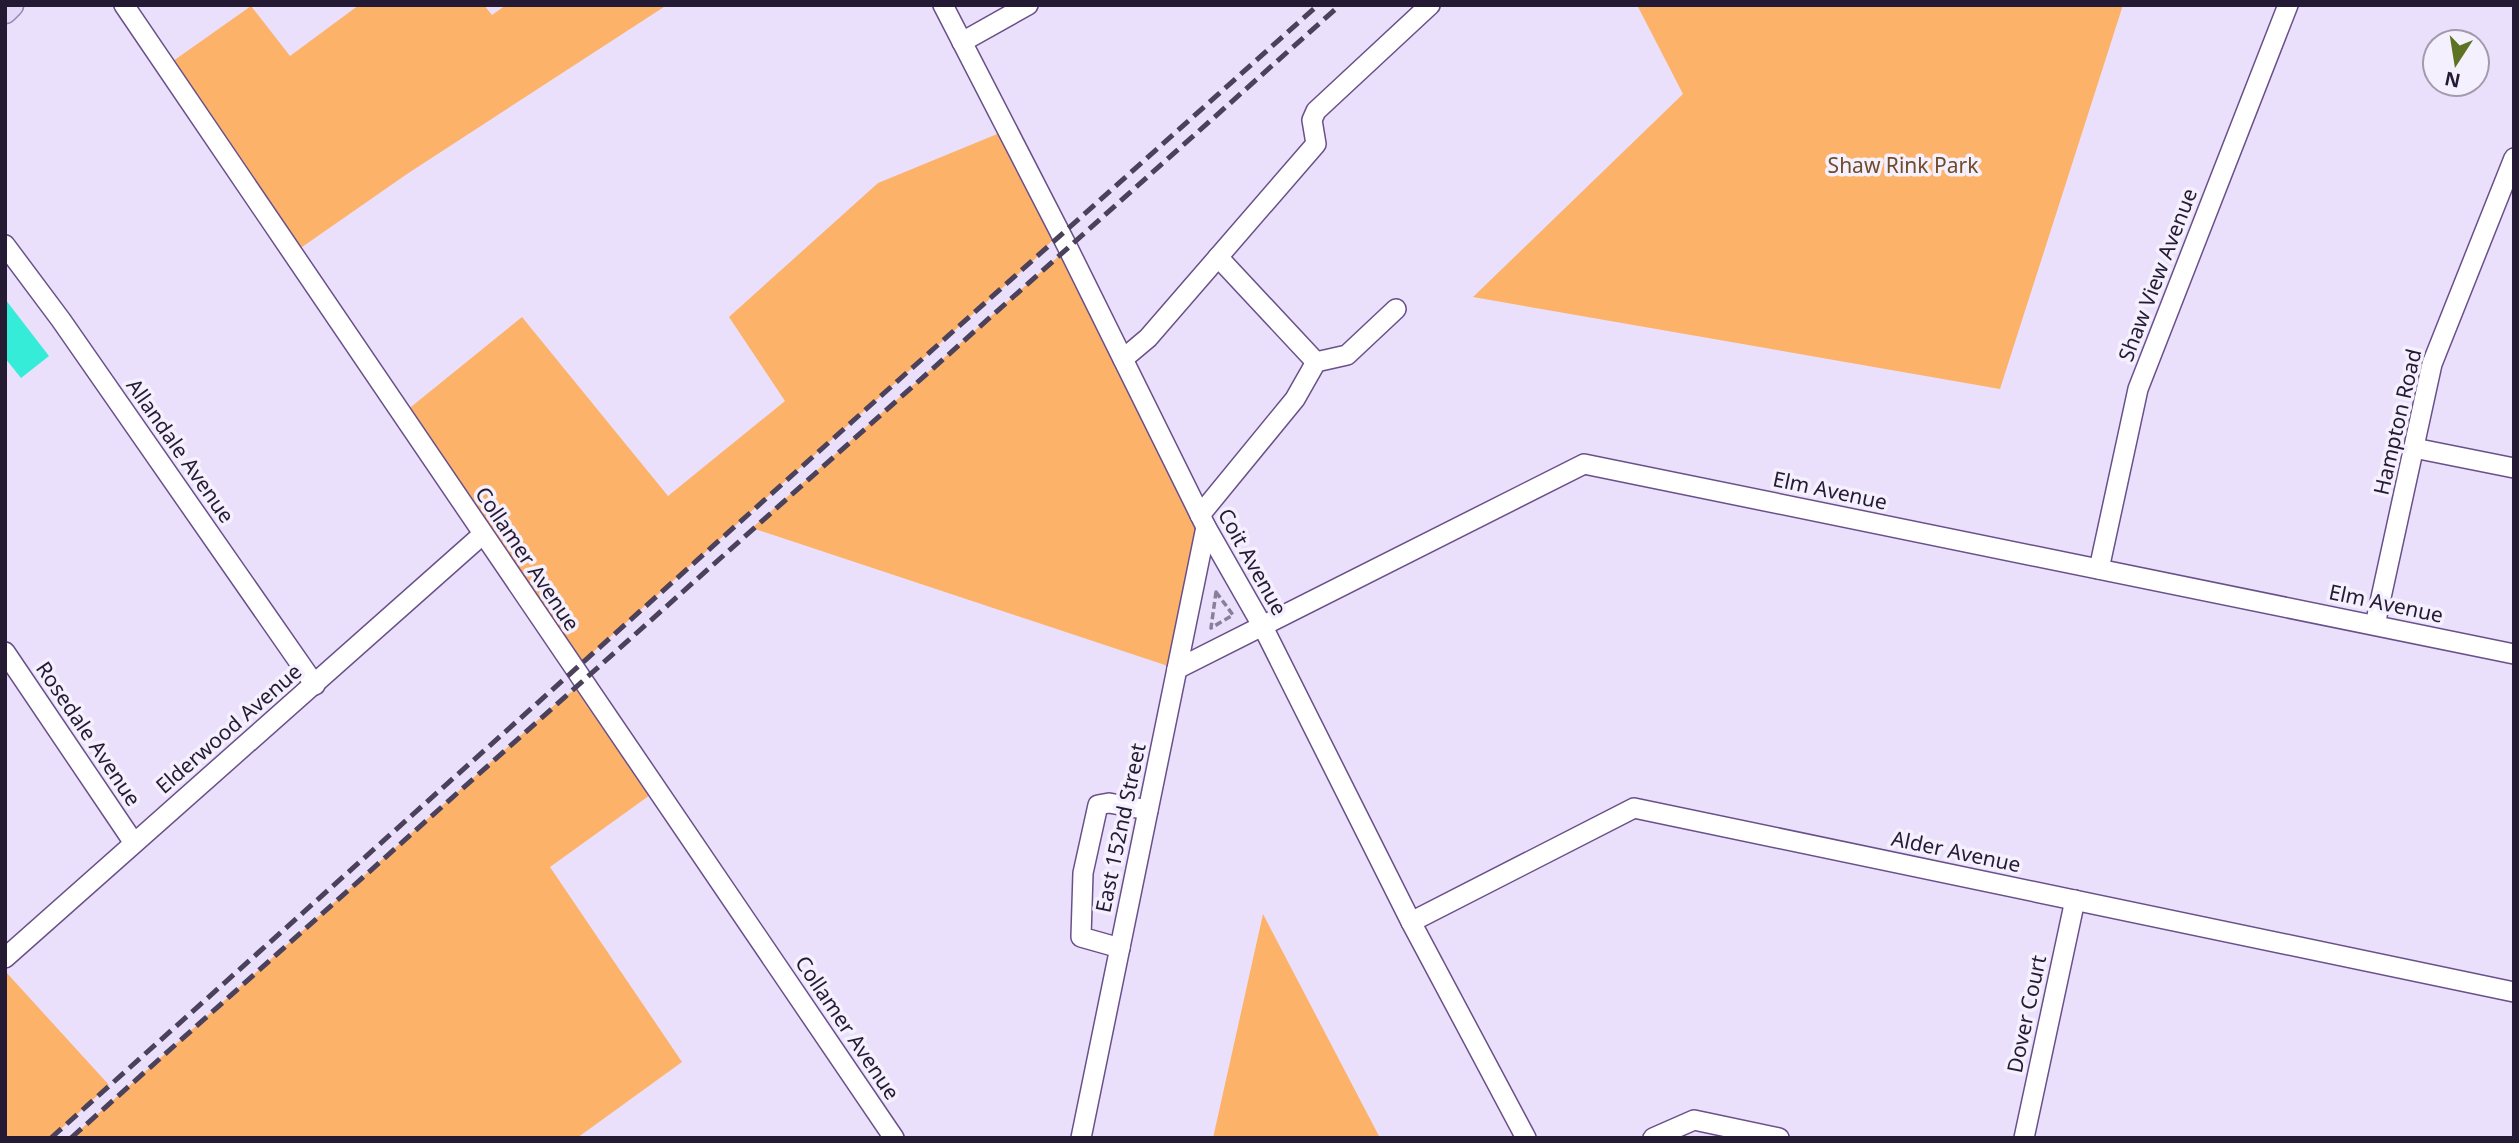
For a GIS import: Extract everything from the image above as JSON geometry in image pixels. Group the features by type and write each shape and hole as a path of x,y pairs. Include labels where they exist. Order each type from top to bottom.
{"main road":[{"path":"5,11 11,5"}],"street":[{"name":"Collamer Avenue","path":"124,5 894,1138"},
{"name":"Coit Avenue","path":"943,5 1203,521 1263,627 1411,922 1526,1138"},
{"path":"962,42 1028,5"},
{"path":"1123,359 1148,338 1316,144 1312,120 1316,111 1430,5"},
{"name":"Shaw View Avenue","path":"2099,569 2138,388 2288,5"},
{"name":"Hampton Road","path":"2375,625 2432,365 2514,158"},
{"name":"Allandale Avenue","path":"5,245 61,320 315,685"},
{"path":"1218,257 1316,362"},
{"path":"1203,521 1295,399 1316,362 1347,355 1396,309"},
{"path":"2414,448 2514,468"},
{"name":"Elm Avenue","path":"1177,668 1584,464 2514,654"},
{"name":"East 152nd Street","path":"1081,1138 1177,668 1203,521"},
{"name":"Elderwood Avenue","path":"5,958 482,535"},
{"name":"Rosedale Avenue","path":"5,652 134,843"},
{"path":"1120,948 1081,937 1083,873 1098,805 1109,803 1148,810"},
{"name":"Alder Avenue","path":"1411,922 1634,808 2514,992"},
{"name":"Dover Court","path":"2024,1138 2075,900"},
{"path":"1653,1138 1694,1120 1779,1138"}],"path":[{"path":"1216,592 1233,615 1211,628 1214,604 1216,592"}],"green space":[{"path":"359,5 484,5 492,15 506,5 667,5 407,174 292,254 166,66 251,6 290,56"},
{"name":"Shaw Rink Park","path":"1637,5 2123,5 2000,389 1473,297 1683,94"},
{"path":"1007,130 1060,232 1035,259 574,669 401,415 522,317 668,496 785,401 729,317 878,183"},
{"path":"1068,248 1206,527 1177,669 752,528"},
{"path":"584,683 657,790 550,867 682,1062 577,1138 71,1138 559,701"},
{"path":"1263,914 1380,1138 1213,1138"},
{"path":"5,971 109,1085 51,1138 5,1138"}],"building":[{"path":"5,299 49,356 21,378 5,358"}],"railway":[{"path":"51,1138 1318,5"},
{"path":"71,1138 1340,5"}]}
